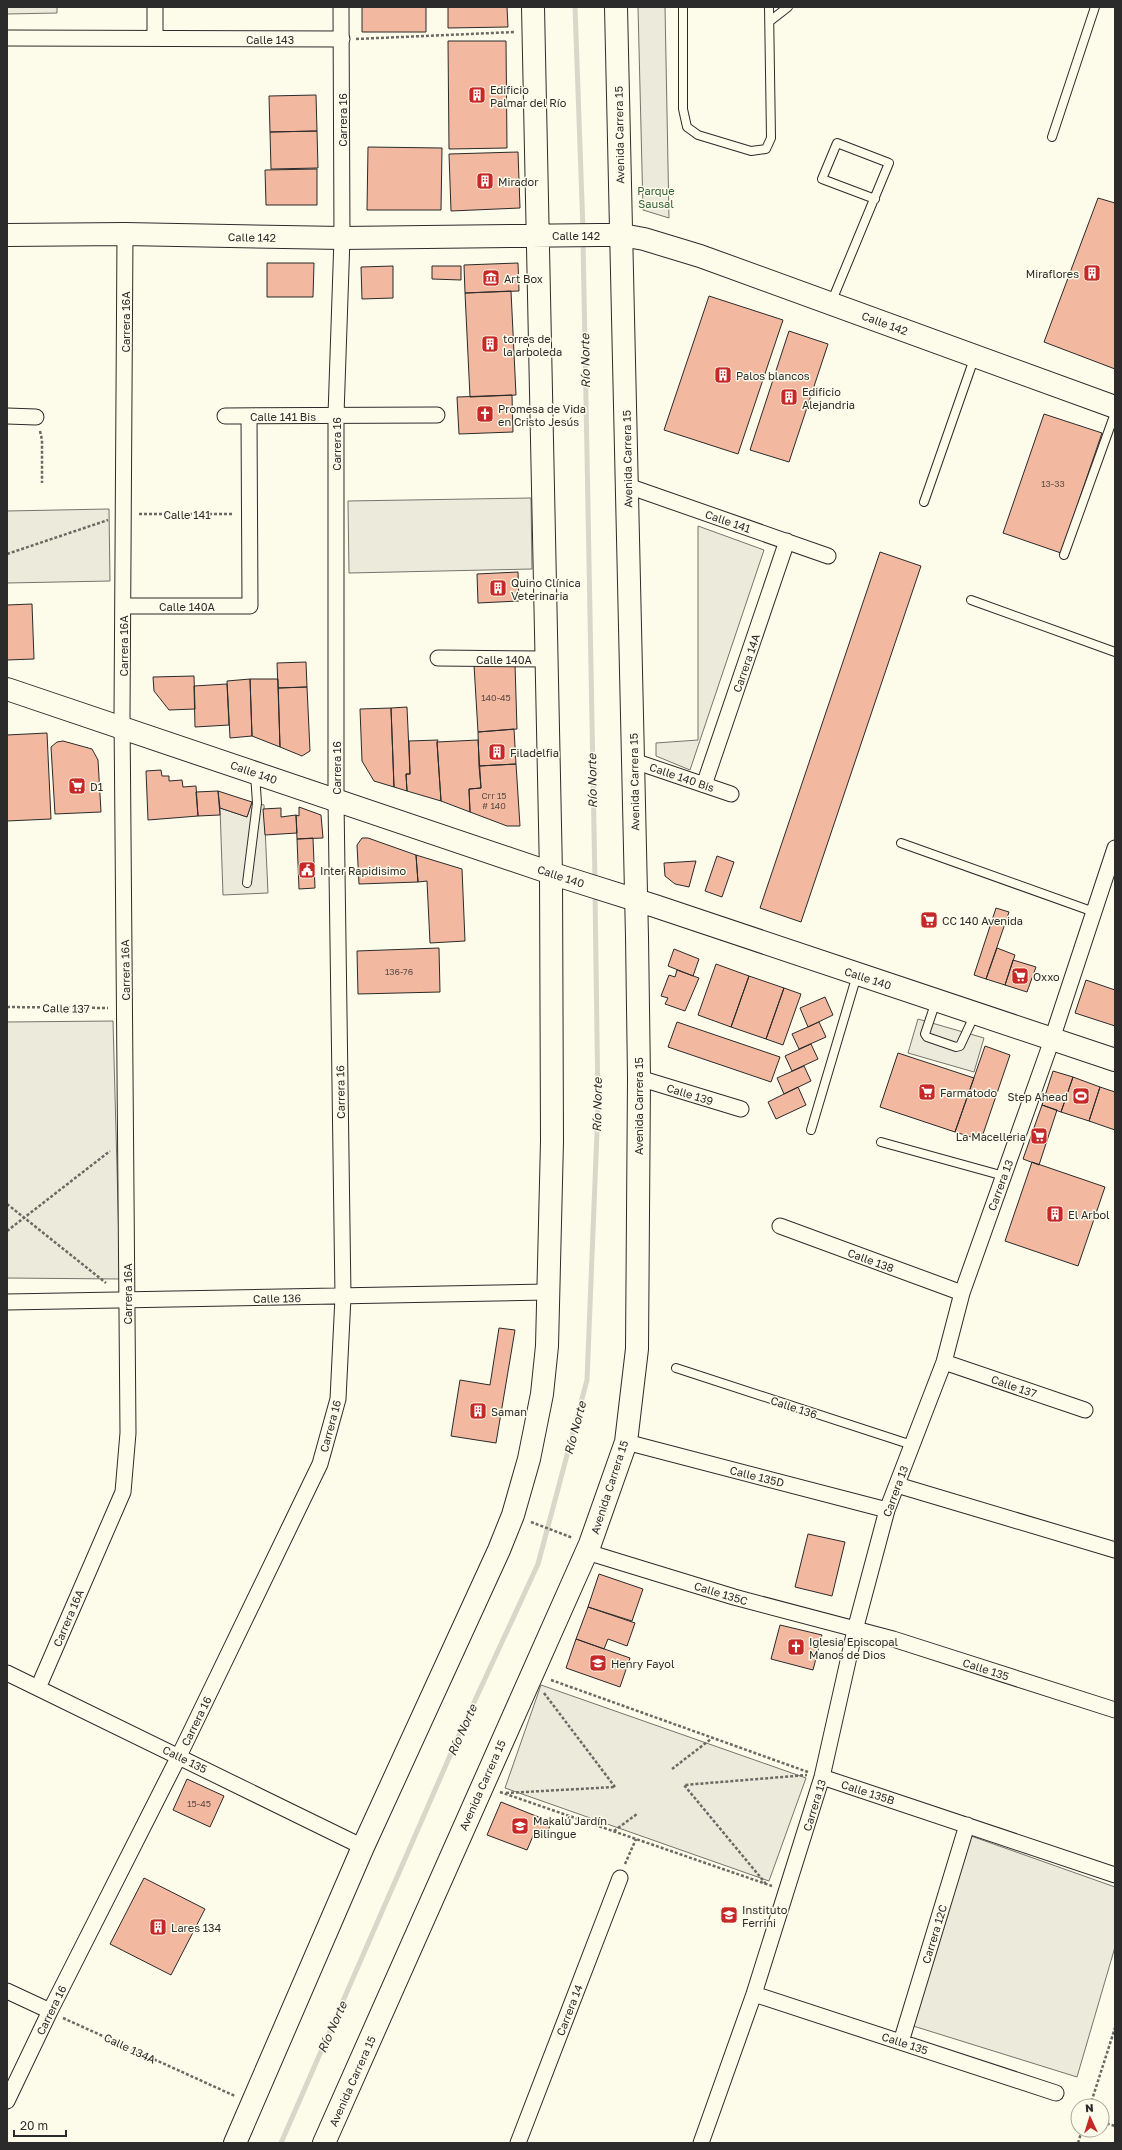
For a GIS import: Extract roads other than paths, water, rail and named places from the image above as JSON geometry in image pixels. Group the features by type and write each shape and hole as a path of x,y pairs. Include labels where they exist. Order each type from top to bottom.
{"main road":[{"path":"235,2143 363,1847 499,1550 513,1515 529,1459 542,1394 547,1346 557,875 547,659 544,235 533,7"},
{"name":"Avenida Carrera 15","path":"324,2143 530,1679 580,1545 626,1442 637,1350 639,1078 631,898 634,761 628,486 616,235 616,7"},
{"name":"Calle 142","path":"7,235 125,234 342,238 616,235 670,246 975,355 1115,407"},
{"name":"Calle 140","path":"7,689 557,875 631,898 1115,1060"}],"street":[{"path":"155,7 155,38"},
{"name":"Carrera 16","path":"7,2101 50,2012 179,1756 320,1464 338,1399 343,1297 336,800 336,415 342,238 341,7"},
{"name":"Calle 143","path":"7,38 342,39"},
{"name":"Carrera 16A","path":"38,1688 123,1492 128,1433 122,728 125,234"},
{"name":"Calle 141 Bis","path":"225,416 437,415"},
{"path":"7,416 36,417"},
{"name":"Calle 140A","path":"123,606 250,606 249,416"},
{"name":"Calle 141","path":"628,486 828,556"},
{"name":"Carrera 14A","path":"704,785 787,542"},
{"name":"Calle 140A","path":"438,658 547,659"},
{"name":"Calle 140 Bis","path":"634,761 731,794"},
{"name":"Carrera 13","path":"703,2143 754,1994 787,1891 887,1510 944,1362 962,1293 1052,1039 1115,848"},
{"name":"Calle 139","path":"639,1078 741,1109"},
{"name":"Calle 138","path":"780,1226 962,1293"},
{"name":"Calle 136","path":"7,1302 343,1297 547,1292"},
{"name":"Calle 137","path":"944,1362 1085,1410"},
{"name":"Calle 135D","path":"626,1442 887,1510"},
{"path":"897,1485 1115,1550"},
{"name":"Calle 135C","path":"580,1545 734,1597 855,1630"},
{"name":"Calle 135","path":"855,1630 893,1639 1115,1710"},
{"name":"Calle 135","path":"7,1673 363,1847"},
{"name":"Calle 135B","path":"818,1776 1115,1875"},
{"name":"Carrera 12C","path":"901,2042 967,1825"},
{"name":"Carrera 14","path":"518,2143 620,1878"},
{"path":"7,1991 50,2012"},
{"name":"Calle 135","path":"754,1994 1056,2092"}],"lane":[{"path":"683,7 683,109 687,128 698,135 751,151 766,148 771,138 769,7"},
{"path":"770,21 788,7"},
{"path":"1052,137 1095,7"},
{"path":"831,303 889,163 837,143 822,179 874,199"},
{"path":"924,502 975,355"},
{"path":"1064,555 1115,413"},
{"path":"971,600 1115,652"},
{"path":"247,883 257,803 255,773"},
{"path":"901,843 1094,912"},
{"path":"812,1130 857,974"},
{"path":"937,1001 925,1034 927,1037 956,1047 960,1046 976,1014"},
{"path":"881,1142 1004,1176"},
{"name":"Calle 136","path":"676,1368 912,1445"}],"waterway":[{"name":"Río Norte","path":"575,7 583,230"},
{"name":"Río Norte","path":"583,240 595,882"},
{"name":"Río Norte","path":"281,2143 459,1735 538,1564 587,1380 598,1107 595,892"}],"place":[{"name":"Edificio Palmar del Río","path":"477,95"},
{"name":"Mirador","path":"485,181"},
{"name":"Miraflores","path":"1092,273"},
{"name":"Art Box","path":"491,278"},
{"name":"torres de la arboleda","path":"490,344"},
{"name":"Palos blancos","path":"723,375"},
{"name":"Edificio Alejandria","path":"789,397"},
{"name":"Promesa de Vida en Cristo Jesús","path":"485,414"},
{"name":"Quino Clínica Veterinaria","path":"498,588"},
{"name":"Filadelfia","path":"497,752"},
{"name":"D1","path":"77,786"},
{"name":"Inter Rapidisimo","path":"307,870"},
{"name":"CC 140 Avenida","path":"929,920"},
{"name":"Oxxo","path":"1020,976"},
{"name":"Farmatodo","path":"927,1092"},
{"name":"Step Ahead","path":"1081,1096"},
{"name":"La Macelleria","path":"1039,1136"},
{"name":"El Arbol","path":"1055,1214"},
{"name":"Saman","path":"478,1411"},
{"name":"Iglesia Episcopal Manos de Dios","path":"796,1647"},
{"name":"Henry Fayol","path":"598,1663"},
{"name":"Makalú Jardín Bilingue","path":"520,1826"},
{"name":"Instituto Ferrini","path":"729,1915"},
{"name":"Lares 134","path":"158,1927"}],"park label":[{"name":"Parque Sausal","path":"656,196"}]}
